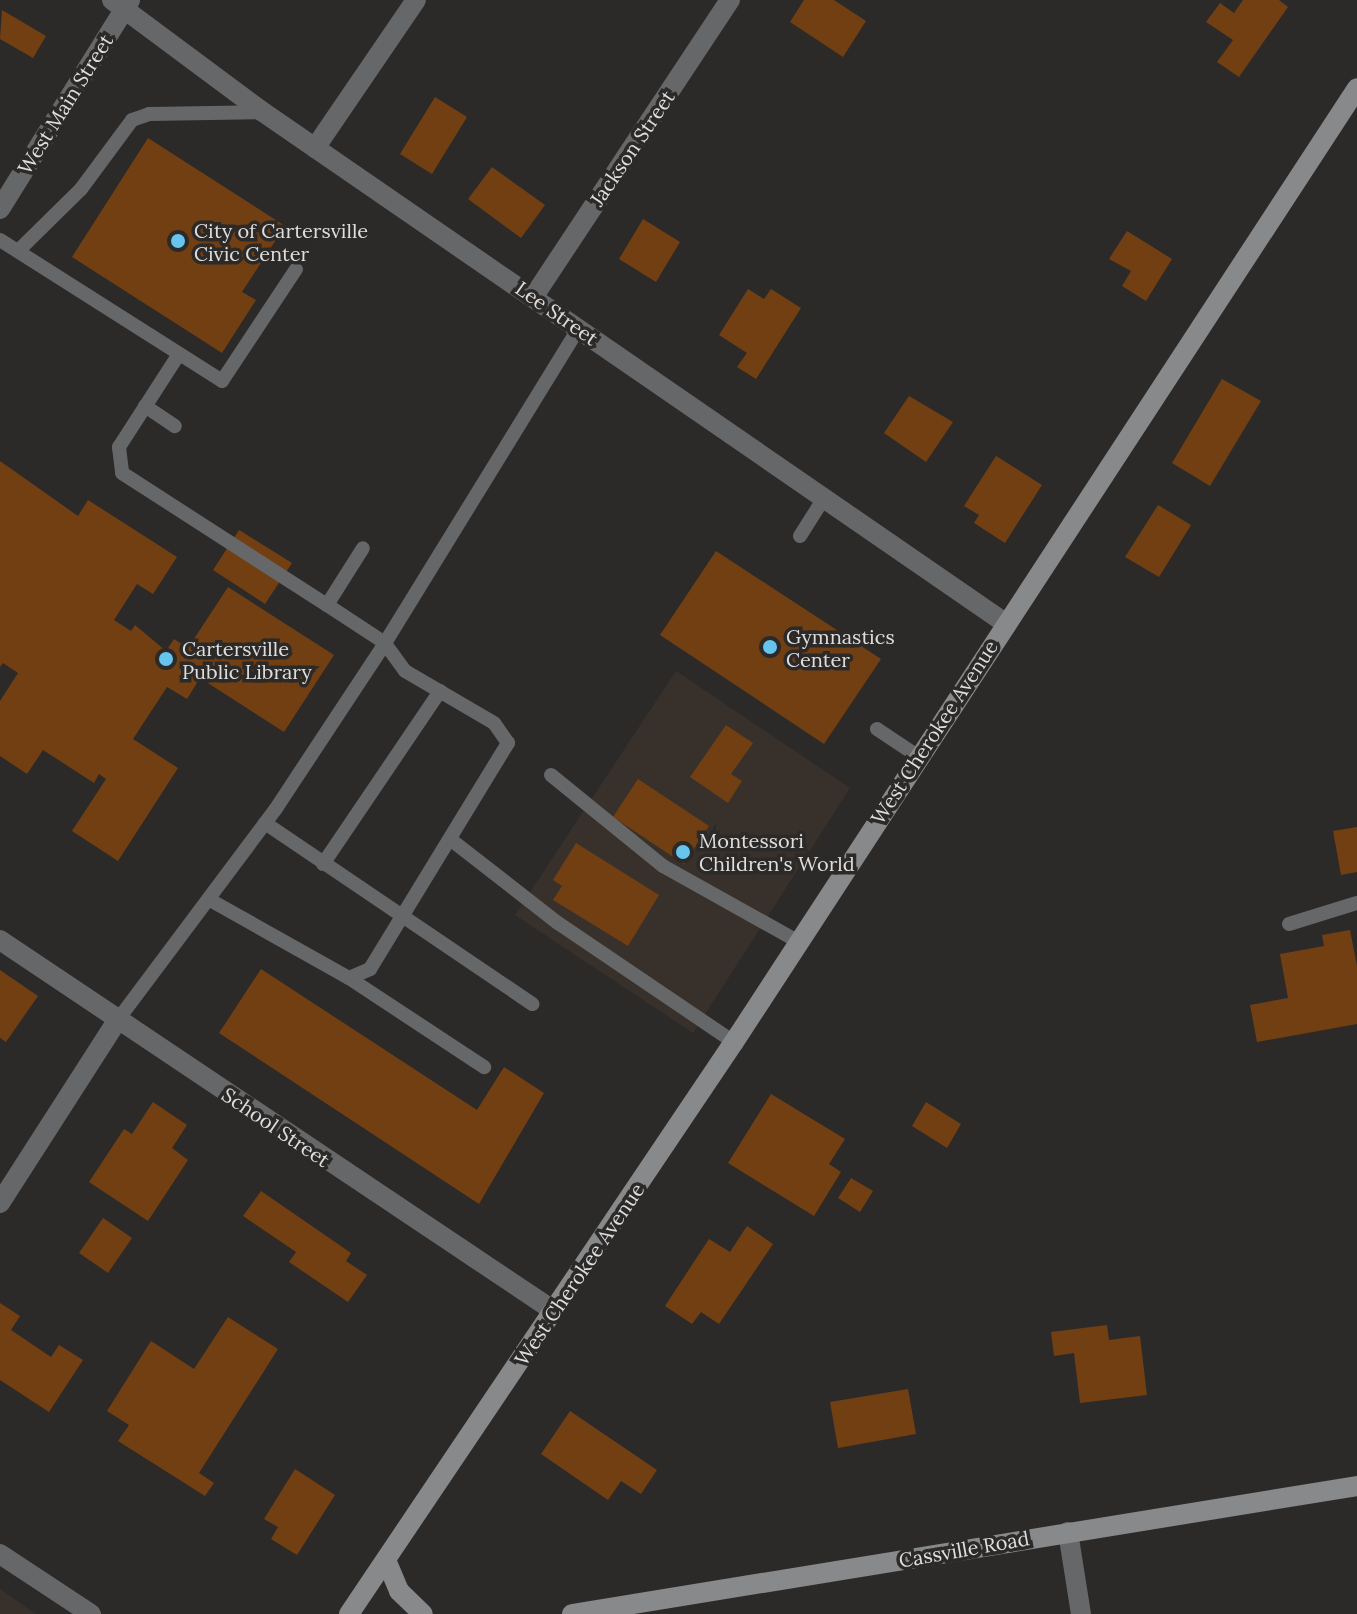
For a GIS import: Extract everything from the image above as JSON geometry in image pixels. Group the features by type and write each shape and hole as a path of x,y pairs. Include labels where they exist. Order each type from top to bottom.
{"main road":[{"name":"West Cherokee Avenue","path":"349,1614 734,1042 1005,623 1357,89"},
{"name":"Cassville Road","path":"572,1614 1357,1486"},
{"path":"386,1560 399,1591 423,1614"}],"street":[{"path":"315,148 416,0"},
{"name":"Jackson Street","path":"534,296 730,0"},
{"name":"Lee Street","path":"122,3 263,112 1005,623"},
{"name":"West Main Street","path":"0,209 122,3"},
{"name":"School Street","path":"0,940 554,1311"},
{"path":"0,1203 117,1021"},
{"path":"1068,1532 1081,1614"},
{"path":"0,1554 91,1614"}],"lane":[{"path":"18,251 81,189 132,120 149,114 263,112"},
{"path":"0,240 222,381 296,269"},
{"path":"117,1021 265,823 385,643 579,328"},
{"path":"179,354 119,447 117,464 128,480 385,643 405,671 494,723 508,743 370,969 349,978"},
{"path":"145,406 175,426"},
{"path":"800,536 824,498"},
{"path":"327,605 363,548"},
{"path":"323,864 440,691"},
{"path":"877,729 919,757"},
{"path":"551,775 663,866 799,942"},
{"path":"265,823 401,919 532,1004"},
{"path":"450,839 523,896 734,1042"},
{"path":"210,900 349,978 484,1067"},
{"path":"1289,924 1357,903"}],"shaded area":[{"name":"Montessori Children's World","path":"676,671 850,788 693,1033 515,915"},
{"path":"0,1589 36,1614 0,1614"}],"building":[{"path":"804,0 834,0 866,21 843,57 790,22"},
{"path":"1243,0 1279,0 1288,7 1239,77 1217,62 1233,40 1206,22 1220,3 1234,13"},
{"path":"2,10 46,36 33,58 0,39"},
{"path":"435,97 467,117 432,174 400,154"},
{"name":"City of Cartersville Civic Center","path":"148,138 285,226 242,292 256,300 222,353 72,257"},
{"path":"492,167 545,205 521,238 468,199"},
{"path":"643,219 680,242 656,282 619,259"},
{"path":"1127,231 1172,259 1146,301 1122,286 1131,271 1109,259"},
{"path":"748,289 764,299 771,289 801,308 756,379 737,367 747,353 719,335"},
{"path":"1222,379 1261,401 1210,486 1172,463"},
{"path":"909,396 953,422 926,462 884,433"},
{"path":"996,456 1042,485 1005,543 974,523 979,515 964,506"},
{"name":"Cartersville Public Library","path":"0,461 78,516 88,500 177,557 153,594 137,584 114,620 131,631 135,625 166,651 174,639 188,648 228,587 334,655 284,732 200,678 187,699 167,687 133,739 178,768 118,861 72,831 106,779 99,774 94,783 43,750 27,774 0,756 0,701 18,673 3,663 0,667"},
{"path":"1158,505 1191,525 1159,577 1125,557"},
{"path":"239,530 292,563 265,604 213,570"},
{"name":"Gymnastics Center","path":"716,551 881,659 824,744 660,635"},
{"path":"726,725 753,743 731,774 742,781 728,803 690,777"},
{"path":"638,779 709,826 684,864 613,817"},
{"path":"1357,827 1357,872 1341,875 1333,831"},
{"path":"576,843 659,895 628,946 553,900 562,886 553,880"},
{"path":"1350,930 1357,966 1357,1024 1257,1042 1250,1005 1288,998 1280,954 1324,946 1322,935"},
{"path":"261,969 477,1110 504,1067 544,1093 479,1204 219,1033"},
{"path":"0,970 38,996 6,1042 0,1038"},
{"path":"771,1094 845,1139 829,1164 841,1172 814,1216 728,1163"},
{"path":"153,1102 187,1125 172,1148 188,1160 148,1221 89,1182 124,1129 132,1134"},
{"path":"926,1102 961,1124 947,1148 912,1126"},
{"path":"851,1178 873,1191 860,1212 838,1198"},
{"path":"261,1191 351,1253 346,1261 367,1275 348,1302 289,1262 296,1252 243,1216"},
{"path":"103,1218 132,1238 108,1273 79,1253"},
{"path":"747,1226 773,1244 719,1324 701,1312 692,1324 665,1306 709,1239 730,1252"},
{"path":"0,1303 20,1316 11,1330 51,1357 59,1345 83,1360 49,1412 0,1380"},
{"path":"228,1317 278,1349 199,1473 214,1483 205,1496 118,1441 129,1425 107,1411 151,1341 194,1369"},
{"path":"1107,1325 1109,1340 1140,1336 1147,1395 1080,1403 1074,1353 1054,1356 1051,1332"},
{"path":"908,1389 916,1434 838,1448 830,1402"},
{"path":"570,1411 657,1470 641,1494 621,1481 608,1500 541,1454"},
{"path":"295,1469 335,1495 297,1555 271,1539 278,1527 264,1519"}],"place":[{"name":"City of Cartersville Civic Center","path":"178,241"},
{"name":"Gymnastics Center","path":"770,647"},
{"name":"Cartersville Public Library","path":"166,659"},
{"name":"Montessori Children's World","path":"683,852"}]}
